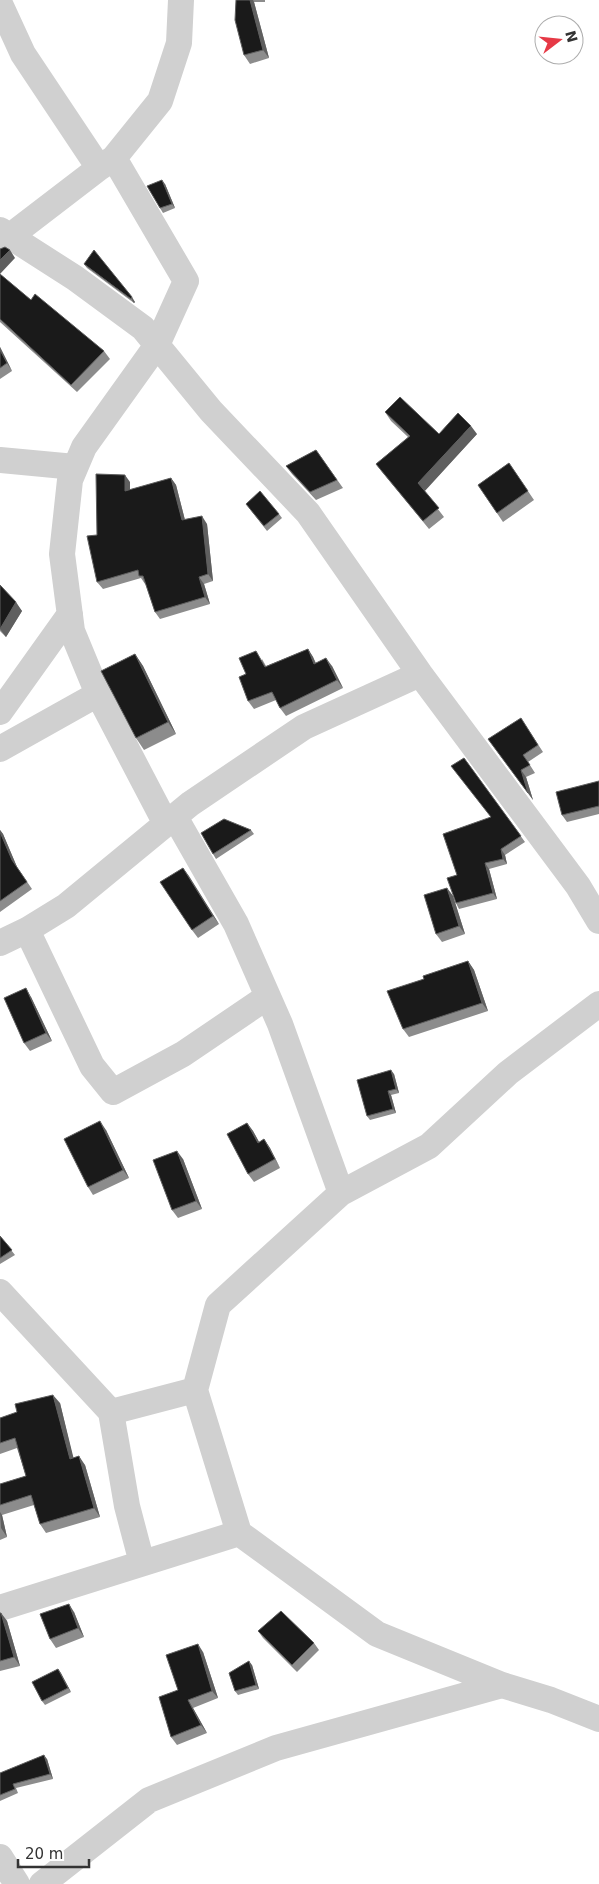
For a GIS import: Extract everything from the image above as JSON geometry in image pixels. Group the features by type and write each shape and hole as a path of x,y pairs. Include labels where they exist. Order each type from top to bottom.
{"street":[{"path":"181,0 179,43 160,101 106,163 4,237 75,278 143,328 211,411 308,513 420,674 578,886 599,921"},
{"path":"0,4 23,54 106,163 186,281 157,345 84,447 70,480 62,554 72,631 98,694 170,821 236,924 267,997 341,1193"},
{"path":"0,460 75,467"},
{"path":"0,712 70,614"},
{"path":"0,944 66,906 190,804 304,728 420,674"},
{"path":"0,749 98,694"},
{"path":"27,930 92,1066 113,1092 183,1054 267,997"},
{"path":"599,1004 508,1073 429,1146 341,1193 218,1305 195,1390 239,1533 376,1634 502,1685 552,1700 599,1719"},
{"path":"0,1292 111,1412 126,1506 142,1563"},
{"path":"111,1412 195,1390"},
{"path":"0,1608 239,1533"},
{"path":"42,1884 149,1800 276,1748 502,1685"},
{"path":"0,1857 17,1884"}],"building":[{"path":"236,0 250,0 263,50 244,55 235,20"},
{"path":"162,180 172,204 160,208 147,186"},
{"path":"5,247 10,250 0,260 0,249"},
{"path":"94,250 132,297 131,299 84,264"},
{"path":"0,274 31,300 35,294 104,351 71,385 0,319"},
{"path":"0,350 7,363 0,368"},
{"path":"400,397 439,434 458,413 471,426 418,483 439,508 423,521 376,464 410,436 385,412"},
{"path":"316,450 337,480 310,492 286,466"},
{"path":"509,463 528,491 497,513 478,485"},
{"path":"96,474 125,475 125,491 171,478 182,520 202,516 208,574 199,577 205,597 155,612 143,576 139,576 138,570 97,582 87,536 97,535"},
{"path":"260,491 279,514 264,526 246,504"},
{"path":"0,585 16,602 0,629"},
{"path":"308,649 314,664 326,658 337,680 280,708 272,692 248,701 239,677 246,674 239,658 256,651 265,667"},
{"path":"135,654 168,722 136,738 101,671"},
{"path":"521,718 538,745 523,755 530,765 521,770 528,793 488,739"},
{"path":"464,758 521,836 501,849 503,859 485,863 493,893 456,903 447,878 457,875 443,834 491,817 451,766"},
{"path":"599,781 599,806 562,815 556,792"},
{"path":"224,819 251,830 213,854 201,833"},
{"path":"0,832 12,860 27,882 0,901"},
{"path":"183,868 213,916 192,930 160,882"},
{"path":"447,888 459,926 436,934 424,895"},
{"path":"468,961 482,1003 403,1029 387,991 424,979 423,976"},
{"path":"26,988 46,1033 24,1043 4,998"},
{"path":"391,1070 396,1089 388,1091 393,1109 367,1116 357,1080"},
{"path":"100,1121 123,1170 88,1187 64,1139"},
{"path":"247,1123 258,1143 264,1139 275,1159 248,1174 227,1134"},
{"path":"177,1151 196,1201 172,1210 153,1160"},
{"path":"0,1236 12,1250 0,1258"},
{"path":"53,1395 70,1459 79,1456 94,1508 40,1524 31,1495 0,1505 0,1484 26,1476 15,1438 0,1443 0,1418 17,1412 15,1404"},
{"path":"69,1604 78,1628 50,1639 40,1614"},
{"path":"281,1611 314,1643 292,1665 258,1631"},
{"path":"0,1613 14,1657 0,1661"},
{"path":"198,1644 212,1691 188,1700 201,1725 171,1737 159,1697 178,1690 166,1655"},
{"path":"249,1661 256,1685 235,1691 229,1673"},
{"path":"58,1669 68,1688 42,1701 32,1682"},
{"path":"44,1755 50,1774 13,1784 15,1789 0,1795 0,1773"}]}
